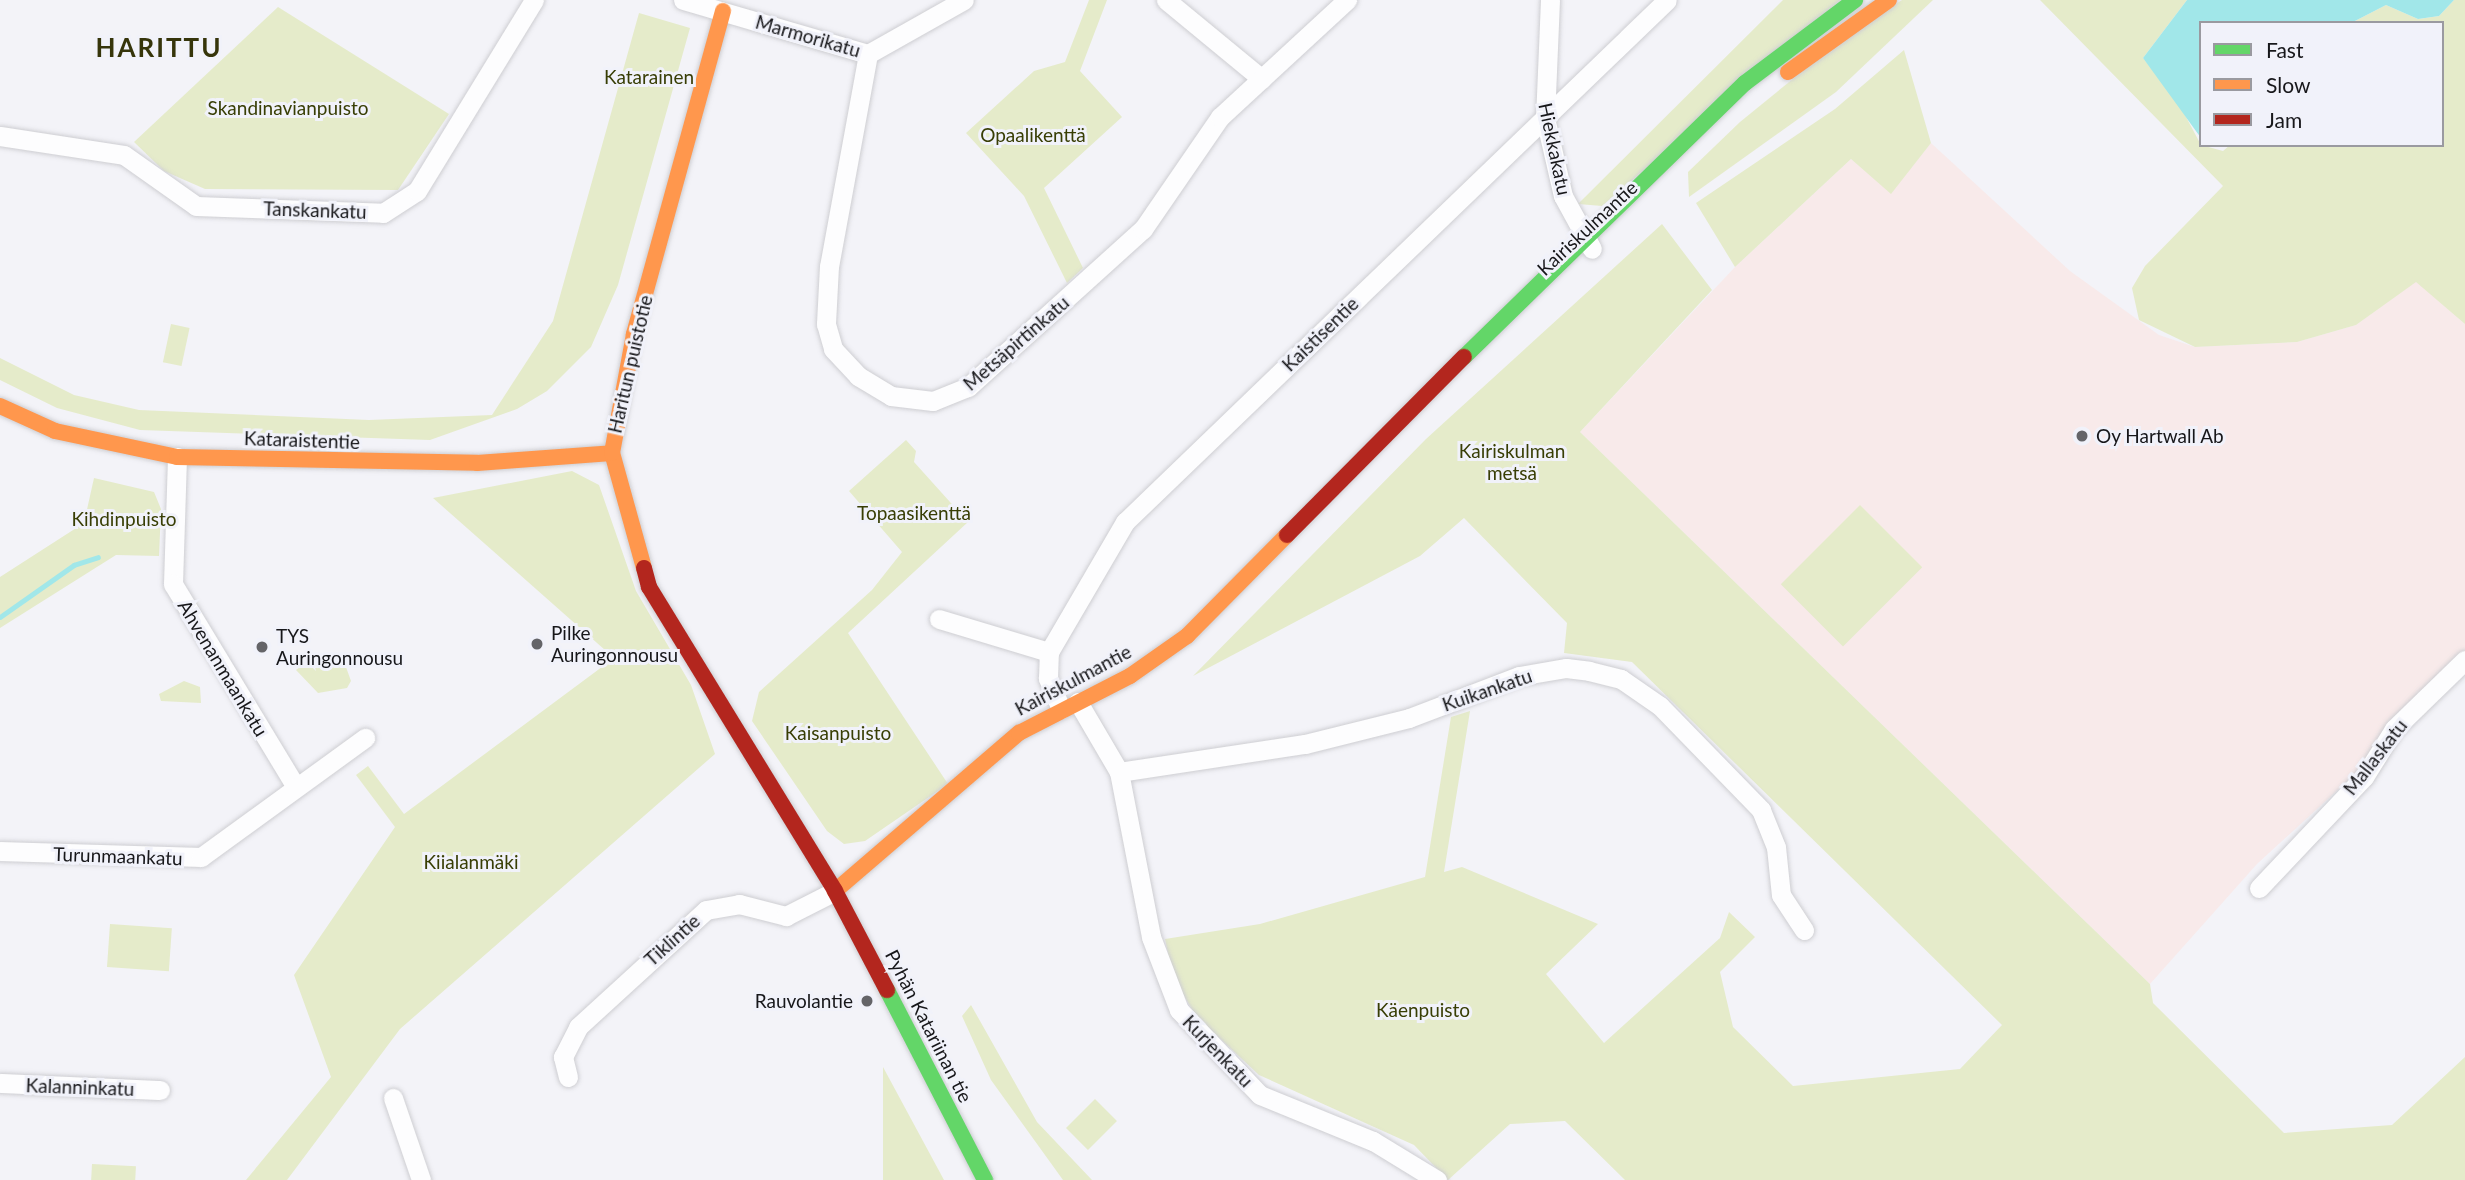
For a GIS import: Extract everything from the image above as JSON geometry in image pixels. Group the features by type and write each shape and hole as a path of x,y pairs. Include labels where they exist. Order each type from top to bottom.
{"street":[{"name":"Tanskankatu","path":"0,136 124,155 196,206 383,213 417,191 534,0"},
{"name":"Marmorikatu","path":"683,0 724,6 868,54 964,0"},
{"path":"1166,0 1262,79"},
{"name":"Metsäpirtinkatu","path":"868,54 829,266 826,324 833,349 858,376 891,396 919,401 968,387 1143,229 1211,127 1347,0"},
{"name":"Hiekkakatu","path":"1550,0 1545,118 1563,196 1587,244"},
{"name":"Kaistisentie","path":"1049,652 1125,522 1667,0"},
{"name":"Kairiskulmantie","path":"835,891 1019,733 1130,676 1187,636 1326,501 1421,420 1587,244 1745,83 1855,0"},
{"name":"Kairiskulmantie","path":"1587,244 1756,97 1889,0"},
{"name":"Haritun puistotie","path":"724,6 634,334 612,453 649,587 835,891"},
{"name":"Kataraistentie","path":"0,406 55,431 177,457 464,464 612,453"},
{"name":"Ahvenanmaankatu","path":"177,457 173,584 296,787"},
{"path":"939,619 1049,652 1048,678 1069,705"},
{"name":"Mallaskatu","path":"2259,888 2364,777 2394,729 2465,660"},
{"name":"Kuikankatu","path":"1119,772 1305,744 1409,718 1519,676 1566,668 1589,671 1620,679 1660,706 1761,810 1776,847 1781,895 1804,930"},
{"name":"Kurjenkatu","path":"1069,705 1119,772 1150,937 1169,990 1195,1030 1260,1095 1373,1141 1437,1180"},
{"name":"Turunmaankatu","path":"0,851 201,857 365,738"},
{"name":"Tiklintie","path":"568,1077 563,1057 578,1027 706,910 739,904 786,916 835,891"},
{"name":"Pyhän Katariinan tie","path":"835,891 985,1180"},
{"name":"Kalanninkatu","path":"0,1083 160,1090"},
{"path":"393,1098 421,1180"}],"shaded area":[{"path":"1931,143 2070,271 2159,335 2195,347 2297,342 2356,325 2416,281 2465,324 2465,660 2377,754 2257,864 2150,984 1580,432 1735,267 1851,159 1891,193"}],"green space":[{"name":"Opaalikenttä","path":"1089,0 1107,0 1080,71 1122,117 1044,188 1083,268 1067,283 1024,196 966,133 1034,71 1065,62"},
{"path":"1783,0 1840,0 1602,206 1578,204"},
{"path":"1902,0 1933,0 1836,92 1689,197 1688,172 1740,122 1847,35"},
{"path":"2040,0 2187,0 2143,58 2178,102 2199,141 2199,147 2223,151 2228,147 2444,147 2444,21 2355,21 2386,5 2418,19 2439,16 2454,0 2465,0 2465,324 2416,282 2356,325 2297,342 2195,347 2139,320 2132,288 2145,266 2223,186"},
{"name":"Skandinavianpuisto","path":"278,7 449,114 398,190 205,189 164,171 134,142"},
{"name":"Katarainen","path":"639,13 690,28 618,285 591,347 547,391 517,409 430,440 140,430 57,408 0,380 0,358 74,395 139,410 369,420 492,415 553,321"},
{"path":"1904,50 1931,143 1891,194 1851,159 1735,267 1696,203 1835,109"},
{"path":"1662,224 1712,290 1580,432 2150,984 2153,1003 2284,1133 2392,1125 2465,1057 2465,1180 1625,1180 1565,1121 1510,1124 1448,1180 1414,1145 1259,1075 1196,1016 1173,977 1165,939 1260,924 1425,877 1451,717 1470,711 1444,872 1462,867 1598,924 1546,974 1604,1043 1720,938 1729,912 1755,937 1720,972 1733,1027 1793,1086 1960,1069 2002,1025 1632,662 1564,653 1567,623 1464,518 1420,556 1193,676 1426,439"},
{"path":"171,324 190,328 181,366 163,362"},
{"name":"Kaisanpuisto","path":"906,440 916,451 914,462 968,522 848,633 948,784 865,841 844,844 827,831 752,721 759,692 872,590 902,552 849,491"},
{"name":"Kiialanmäki","path":"572,471 599,485 636,591 691,685 715,754 400,1029 287,1180 246,1180 331,1077 294,975 395,827 356,775 368,766 404,814 614,658 433,498"},
{"name":"Kihdinpuisto","path":"94,478 154,492 161,509 159,556 116,555 0,628 0,577 84,523"},
{"path":"1860,505 1922,567 1843,646 1781,584"},
{"path":"327,652 342,656 351,681 347,688 318,693 296,670 307,662 316,671 313,660"},
{"path":"184,681 200,687 201,703 161,701 159,694"},
{"path":"110,924 172,928 169,971 107,967"},
{"path":"971,1005 1037,1122 1092,1180 1063,1180 991,1080 962,1016"},
{"path":"883,1067 944,1180 883,1180"},
{"path":"1095,1099 1117,1121 1088,1150 1066,1128"},
{"path":"92,1164 136,1166 135,1180 91,1180"}],"water":[{"path":"2187,0 2454,0 2439,16 2418,19 2386,5 2355,21 2199,21 2199,135 2143,58"}],"waterway":[{"path":"0,617 74,565 98,557"}],"traffic: fast":[{"path":"1464,357 1745,83 1855,0"},
{"path":"887,990 985,1180"}],"traffic: slow":[{"path":"1788,72 1889,0"},
{"path":"644,568 612,453 634,334 723,11"},
{"path":"0,406 55,431 177,457 477,463 612,453"},
{"path":"835,891 1019,733 1130,676 1187,636 1287,535"}],"traffic: jam":[{"path":"1287,535 1464,357"},
{"path":"644,568 649,587 835,891 887,990"}],"place":[{"name":"Oy Hartwall Ab","path":"2082,436"},
{"name":"Pilke Auringonnousu","path":"537,644"},
{"name":"TYS Auringonnousu","path":"262,647"},
{"name":"Rauvolantie","path":"867,1001"}],"district":[{"name":"HARITTU","path":"159,48"}],"park label":[{"name":"Kairiskulman metsä","path":"1512,462"},
{"name":"Topaasikenttä","path":"914,513"},
{"name":"Käenpuisto","path":"1423,1010"}]}
